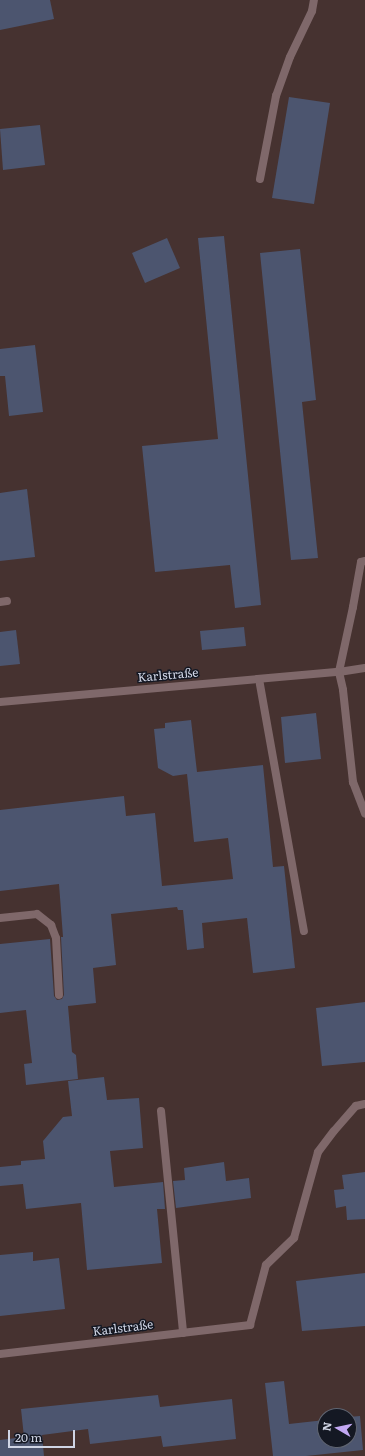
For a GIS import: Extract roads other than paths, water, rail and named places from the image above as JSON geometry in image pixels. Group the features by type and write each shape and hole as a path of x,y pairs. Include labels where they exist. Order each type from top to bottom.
{"street":[{"path":"260,179 276,96 290,57 312,11 314,0"},
{"path":"365,561 361,562 338,672 342,690 353,782 365,814"},
{"name":"Karlstraße","path":"0,702 338,672 365,668"},
{"path":"259,679 304,931"},
{"path":"0,918 37,914 51,925 56,938 59,995"},
{"name":"Karlstraße","path":"0,1354 250,1325 266,1265 294,1238 318,1152 356,1106 365,1104"},
{"path":"161,1111 183,1333"}]}
